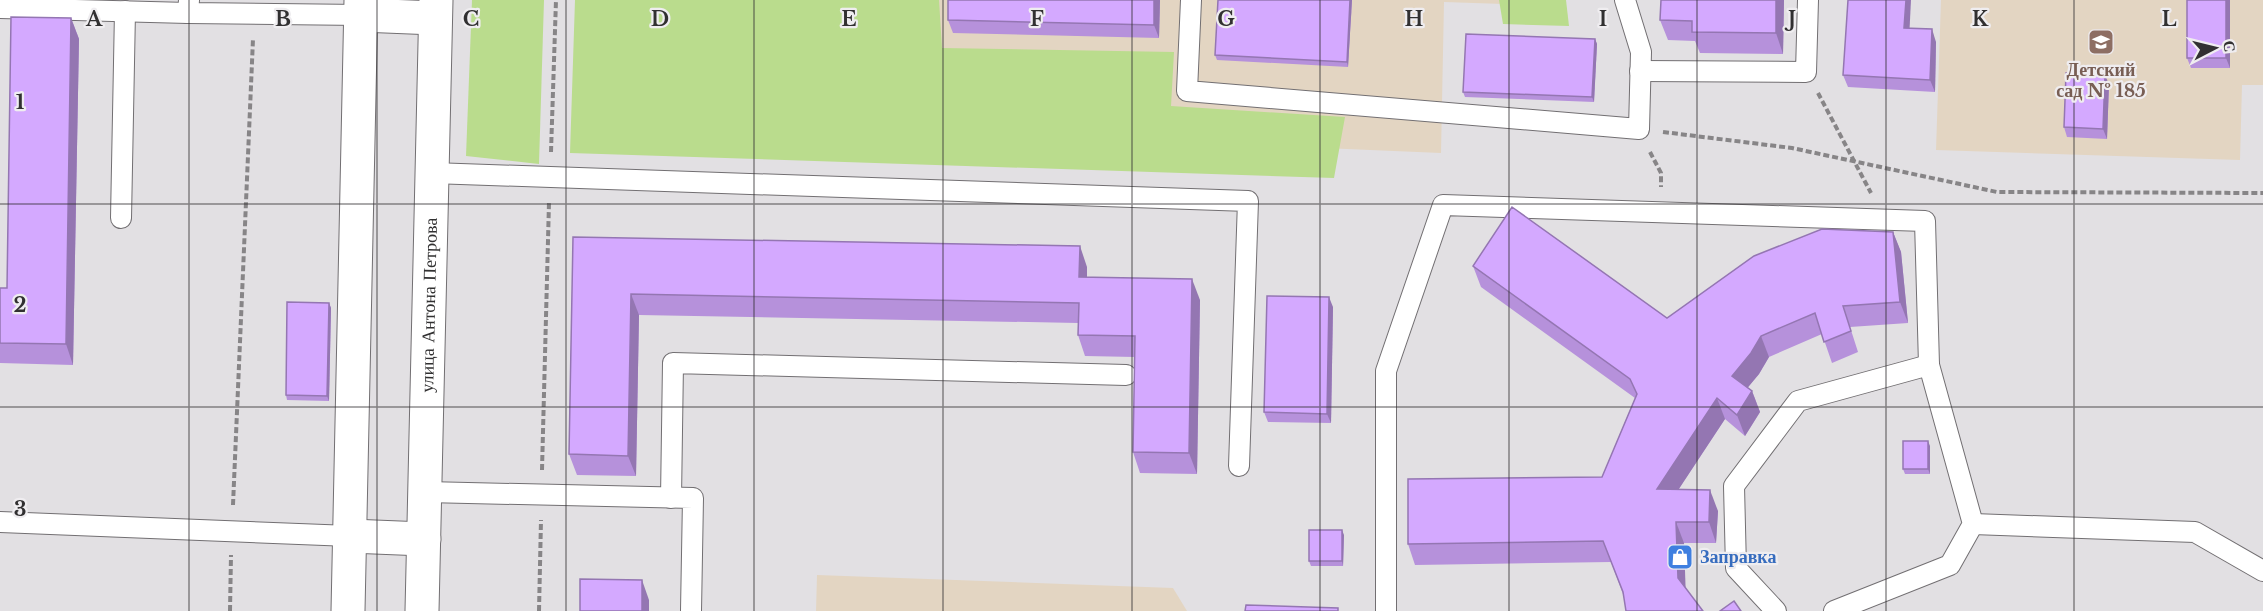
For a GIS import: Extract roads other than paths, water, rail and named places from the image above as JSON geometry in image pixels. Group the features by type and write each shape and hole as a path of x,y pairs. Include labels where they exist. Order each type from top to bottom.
{"street":[{"path":"348,611 361,8 435,9"},
{"name":"улица Антона Петрова","path":"422,611 435,9"},
{"path":"350,536 424,539"}],"lane":[{"path":"1191,0 1187,91 1639,129 1641,52 1625,0"},
{"path":"1640,70 1806,72 1808,0"},
{"path":"0,8 125,11 189,7 254,14 361,8"},
{"path":"121,218 125,11"},
{"path":"432,172 1248,201 1239,466"},
{"path":"1386,611 1386,370 1443,205 1925,220 1929,365 1973,524 1950,565 1834,611"},
{"path":"671,498 673,363 1126,375"},
{"path":"1776,611 1736,568 1734,486 1798,401 1929,365"},
{"path":"426,492 693,498 691,611"},
{"path":"0,522 350,536"},
{"path":"1973,524 2196,532 2263,571"}],"place":[{"name":"Детский сад № 185","path":"2101,42"},
{"name":"Заправка","path":"1680,557"}]}
